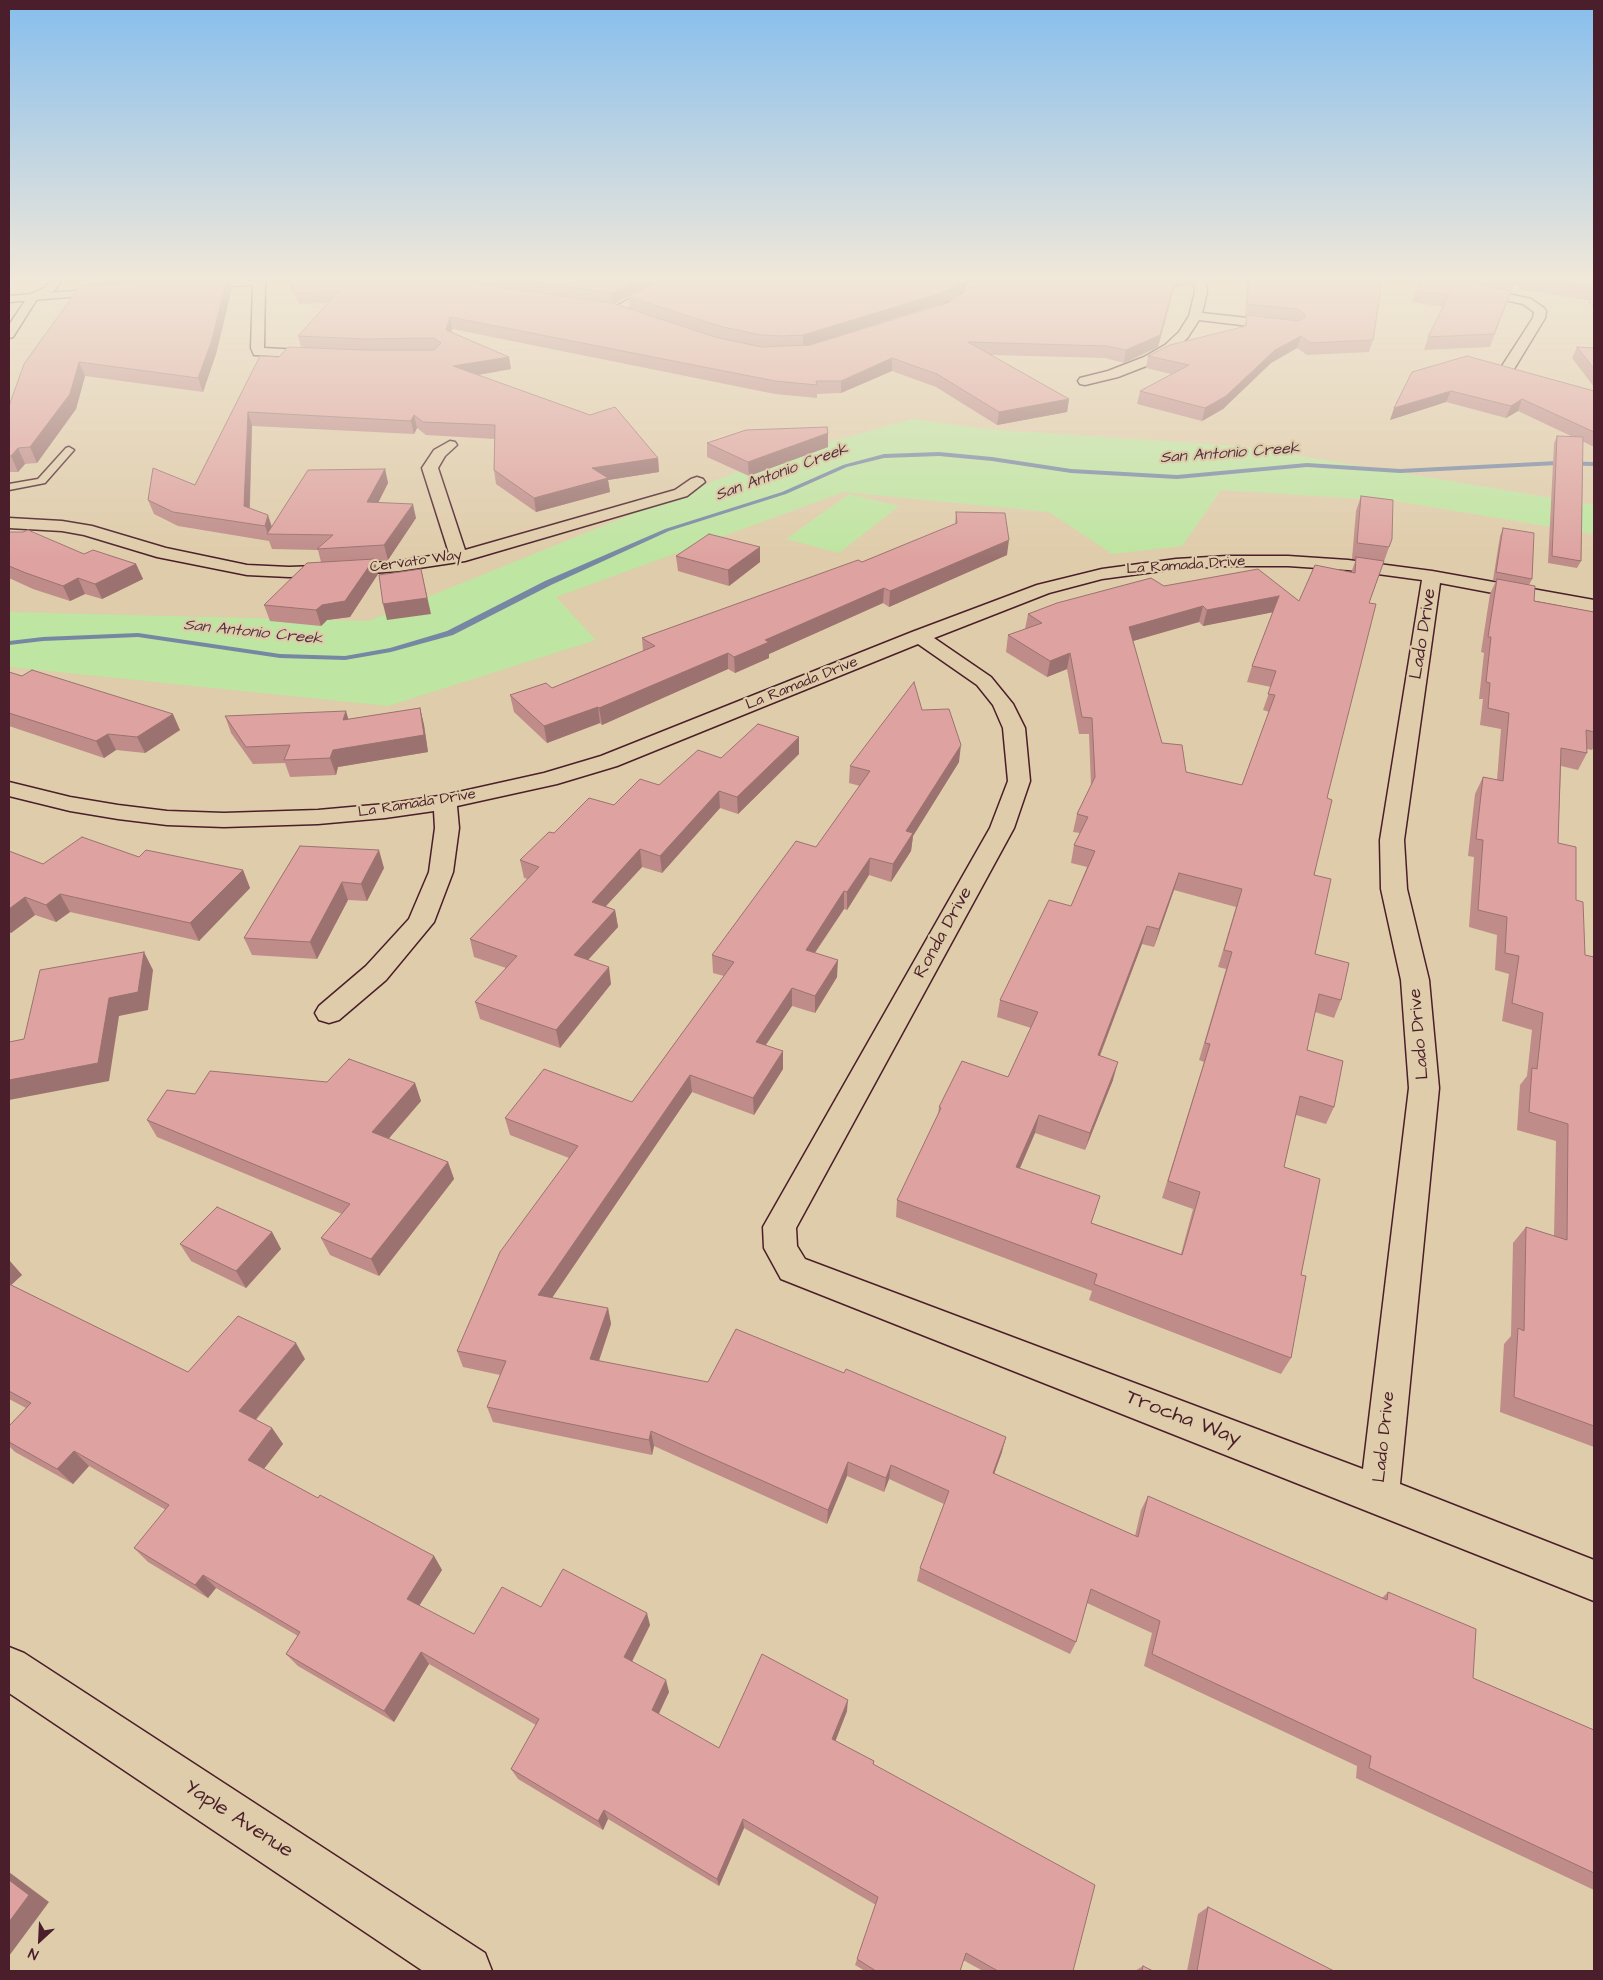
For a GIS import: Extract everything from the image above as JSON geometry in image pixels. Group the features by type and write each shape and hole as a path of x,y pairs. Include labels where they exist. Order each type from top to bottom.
{"street":[{"path":"1085,381 1115,373"},
{"path":"450,445 439,453 430,468 459,557"},
{"name":"Cervato Way","path":"9,523 62,526 86,530 163,553 246,570 289,572 345,570 399,566 459,557 682,493 697,482"},
{"name":"La Ramada Drive","path":"9,789 70,804 118,812 167,818 224,820 328,817 385,812 446,802 549,779 608,761 655,744 919,636 1043,589 1077,579 1138,568 1227,561 1288,561 1348,566 1432,576 1594,606"},
{"name":"Lado Drive","path":"1379,1495 1424,1088 1415,980 1394,889 1392,840 1432,576"},
{"name":"Ronda Drive","path":"781,1248 779,1227 1002,828 1019,781 1014,728 1003,704 984,681 919,636"},
{"path":"329,1013 376,974 421,922 441,872 447,828 446,802"},
{"name":"Trocha Way","path":"781,1248 793,1269 1594,1580"},
{"name":"Yaple Avenue","path":"9,1668 467,1971"}],"lane":[{"path":"9,487 41,481 69,450"}],"green space":[{"path":"913,419 985,429 1240,446 1594,505 1594,534 1395,501 1221,490 1182,546 1112,554 1049,512 844,492 556,597 596,640 388,706 9,667 9,612 368,621 771,458"},
{"path":"849,494 899,506 839,553 786,539"}],"building":[{"path":"21,373 76,373 70,394 30,447 18,448 11,456 9,456 9,406"},
{"path":"164,373 200,373 198,378"},
{"path":"251,373 474,373 590,415 615,407 658,458 592,468 608,478 534,498 494,470 495,425 423,422 414,415 411,421 248,412 244,506 268,515 265,526 173,512 148,500 153,468 195,485"},
{"path":"736,373 858,373 841,381 816,381 817,385 775,381"},
{"path":"935,373 1024,373 1069,399 999,412"},
{"path":"1173,373 1250,373 1226,396 1205,408 1140,391"},
{"path":"1411,373 1530,373 1594,391 1594,432 1522,399 1511,406 1451,391 1394,408"},
{"path":"827,427 828,433 748,462 707,443 746,430"},
{"path":"1557,436 1583,437 1581,561 1552,556"},
{"path":"385,469 367,502 413,504 384,545 317,549 333,535 267,534 308,470"},
{"path":"1361,496 1393,500 1392,539 1389,547 1357,543"},
{"path":"956,512 1005,513 1009,540 890,591 884,588 765,640 769,642 734,657 728,653 599,708 544,726 510,695 546,683 552,688 655,646 642,638 858,560 862,562 957,523"},
{"path":"1503,528 1534,533 1532,579 1496,572"},
{"path":"28,530 84,554 93,550 136,564 95,584 78,578 63,586 9,566 9,532"},
{"path":"709,534 760,547 728,570 676,556"},
{"path":"1356,557 1384,561 1369,603 1376,604 1327,798 1332,800 1314,875 1331,879 1315,954 1349,963 1341,1000 1319,994 1307,1050 1343,1061 1334,1107 1300,1096 1284,1167 1320,1179 1301,1275 1306,1276 1291,1358 1094,1284 1097,1274 897,1200 962,1061 1008,1077 1038,1012 1000,1000 1049,900 1071,906 1095,851 1074,845 1088,817 1077,814 1095,777 1092,718 1082,717 1070,653 1050,661 1008,635 1042,623 1028,614 1057,603 1151,578 1164,586 1258,569 1299,601 1315,565 1355,573","holes":["1279,596 1252,666 1276,671 1268,694 1275,695 1242,785 1186,772 1182,745 1162,743 1129,627 1203,606 1207,610","1179,873 1242,889 1224,950 1232,952 1205,1043 1210,1044 1168,1181 1200,1192 1182,1255 1091,1223 1100,1196 1016,1167 1039,1115 1090,1133 1118,1062 1098,1055 1147,926 1159,929"]},
{"path":"374,559 345,601 322,605 316,610 264,605 307,563"},
{"path":"421,569 427,598 383,604 379,575"},
{"path":"1497,579 1535,586 1534,601 1594,612 1594,732 1586,730 1587,753 1561,748 1558,843 1576,847 1576,900 1583,902 1585,955 1594,957 1594,1426 1514,1397 1518,1328 1524,1331 1526,1227 1567,1240 1568,1124 1529,1112 1532,1068 1537,1069 1543,1013 1512,1003 1519,956 1505,953 1507,917 1478,910 1483,840 1476,839 1483,777 1503,781 1509,713 1488,708 1490,683 1486,682 1491,637 1488,637"},
{"path":"32,670 173,714 137,737 108,734 96,741 9,713 9,672 22,676"},
{"path":"914,682 922,710 949,709 961,745 906,831 913,833 893,864 870,858 847,892 844,891 806,950 838,960 815,996 792,988 756,1042 783,1051 753,1098 690,1075 538,1295 608,1308 590,1359 708,1382 736,1329 844,1373 846,1369 1006,1437 993,1473 1138,1537 1148,1496 1387,1600 1388,1592 1476,1629 1473,1678 1594,1730 1594,1873 1369,1768 1371,1756 1152,1654 1160,1621 1091,1589 1076,1642 920,1568 949,1491 891,1465 886,1478 848,1462 828,1510 651,1431 649,1440 487,1407 506,1361 457,1351 500,1252 578,1146 505,1118 544,1069 632,1102 734,962 712,955 796,841 816,847 870,771 850,766"},
{"path":"420,708 424,735 333,750 330,758 284,760 290,745 246,747 225,716 346,711 343,720"},
{"path":"758,724 799,737 737,797 719,791 660,856 640,849 592,902 615,910 574,955 609,967 556,1030 475,1002 517,956 470,939 539,867 520,860 549,832 554,833 589,798 614,805 640,779 659,785 698,750 721,758"},
{"path":"82,837 139,857 146,850 243,870 190,923 60,894 46,905 25,897 9,909 9,851 43,864"},
{"path":"300,846 379,850 361,884 342,882 310,942 244,938"},
{"path":"144,952 138,992 109,998 98,1063 9,1080 9,1042 24,1039 40,970"},
{"path":"349,1059 415,1083 372,1132 448,1162 371,1259 321,1238 350,1204 147,1120 167,1090 195,1094 210,1071 327,1082"},
{"path":"217,1207 272,1232 236,1271 180,1244"},
{"path":"9,1284 188,1372 238,1316 296,1343 239,1411 272,1428 248,1460 318,1498 320,1495 434,1556 407,1599 474,1634 502,1587 541,1607 563,1569 647,1613 624,1657 666,1680 652,1710 719,1748 762,1654 848,1700 832,1739 874,1761 873,1764 1095,1885 1073,1971 998,1971 966,1953 960,1971 876,1971 857,1959 878,1897 743,1819 717,1879 604,1810 598,1821 511,1769 539,1719 421,1652 384,1711 286,1654 300,1632 203,1575 195,1585 134,1548 169,1505 74,1451 57,1469 9,1442 9,1426 31,1403 9,1391"},
{"path":"9,1880 29,1895 9,1922"},
{"path":"1208,1907 1334,1971 1197,1971"},
{"path":"1143,1966 1153,1971 1142,1971"}],"waterway":[{"name":"San Antonio Creek","path":"9,643 43,639 138,635 280,656 345,658 391,650 450,633 548,583 667,530 784,493 845,466 884,456 939,454 992,459 1071,471 1177,477 1307,465 1400,471 1557,463 1594,464"}]}
